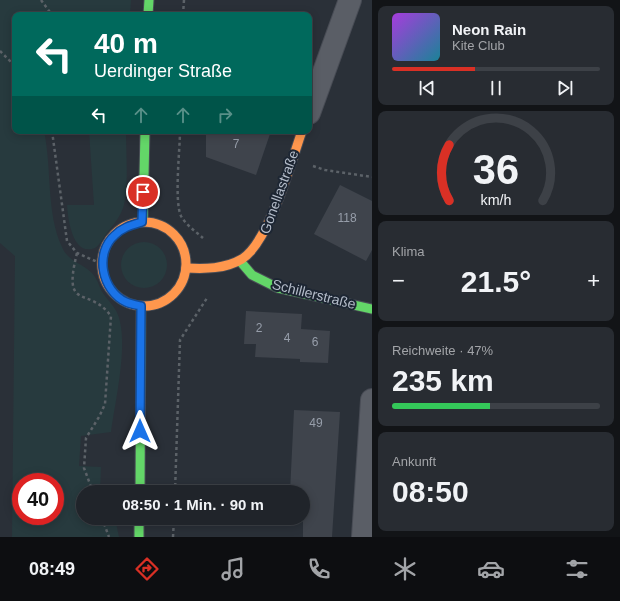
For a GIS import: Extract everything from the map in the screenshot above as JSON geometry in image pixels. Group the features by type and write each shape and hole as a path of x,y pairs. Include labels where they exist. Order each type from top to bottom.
{"street":[{"path":"148,12 149,0"},
{"path":"312,105 350,0"},
{"path":"142,222 145,134"},
{"name":"Gonellastraße","path":"186,268 213,268 228,266 240,261 252,253 260,243 301,134"},
{"path":"142,222 157,224 169,230 179,241 185,254 186,268 182,283 172,296 157,304 141,306 126,302 113,293 105,280 102,264 105,249 114,235 127,226 142,222"},
{"name":"Schillerstraße","path":"240,261 252,274 278,288 336,300 372,310"},
{"path":"140,485 141,306"},
{"path":"363,537 372,400"},
{"path":"139,525 139,537"}],"path":[{"path":"41,0 50,12"},
{"path":"183,12 184,0"},
{"path":"0,51 12,63"},
{"path":"52,134 68,241 77,254 102,264"},
{"path":"180,134 178,201 181,215 190,227 203,238"},
{"path":"292,159 325,170 372,178"},
{"path":"77,254 71,276 72,287 80,297 104,307 111,316 105,404 86,438 84,468 90,485"},
{"path":"175,485 180,340 207,298"},
{"path":"105,525 109,537"},
{"path":"173,537 174,525"}],"green space":[{"path":"0,0 131,0 130,12 12,12 12,134 44,134 51,205 57,234 62,247 69,257 87,269 95,277 101,290 117,312 121,327 122,357 111,432 81,436 79,466 101,467 100,485 76,485 76,525 116,525 119,537 12,537 12,525 64,525 64,473 13,473 15,256 0,243"},
{"path":"89,134 126,134 127,171 123,208 116,222 98,245 95,248 87,249 81,247 76,242 70,227 67,205 94,205"},
{"path":"144,242 157,246 163,252 167,265 163,278 157,284 144,288 131,284 125,278 121,265 125,252 131,246"}],"building":[{"path":"206,134 270,134 256,175 206,157"},
{"path":"340,185 372,201 372,250 366,261 314,234"},
{"path":"246,311 302,314 301,329 330,331 328,363 300,362 300,359 255,357 256,344 244,344"},
{"path":"294,410 340,412 332,537 303,537 303,525 310,525 310,485 290,485"}],"traffic: fast":[{"path":"148,12 149,0"},
{"path":"143,222 145,134"},
{"path":"240,261 252,275 278,288 372,309"},
{"path":"140,485 141,306"},
{"path":"139,525 139,537"}],"traffic: slow":[{"path":"186,268 222,267 242,259 252,250 270,219 301,134"},
{"path":"144,222 152,223 167,229 179,241 185,256 186,264 185,272 179,287 167,299 152,305 144,306 136,305 121,299 109,287 103,272 102,264 103,256 109,241 121,229 136,223 144,222"}],"route":[{"path":"140,431 141,306 126,302 113,293 105,280 102,264 105,249 114,235 127,226 142,222 143,192"}]}
